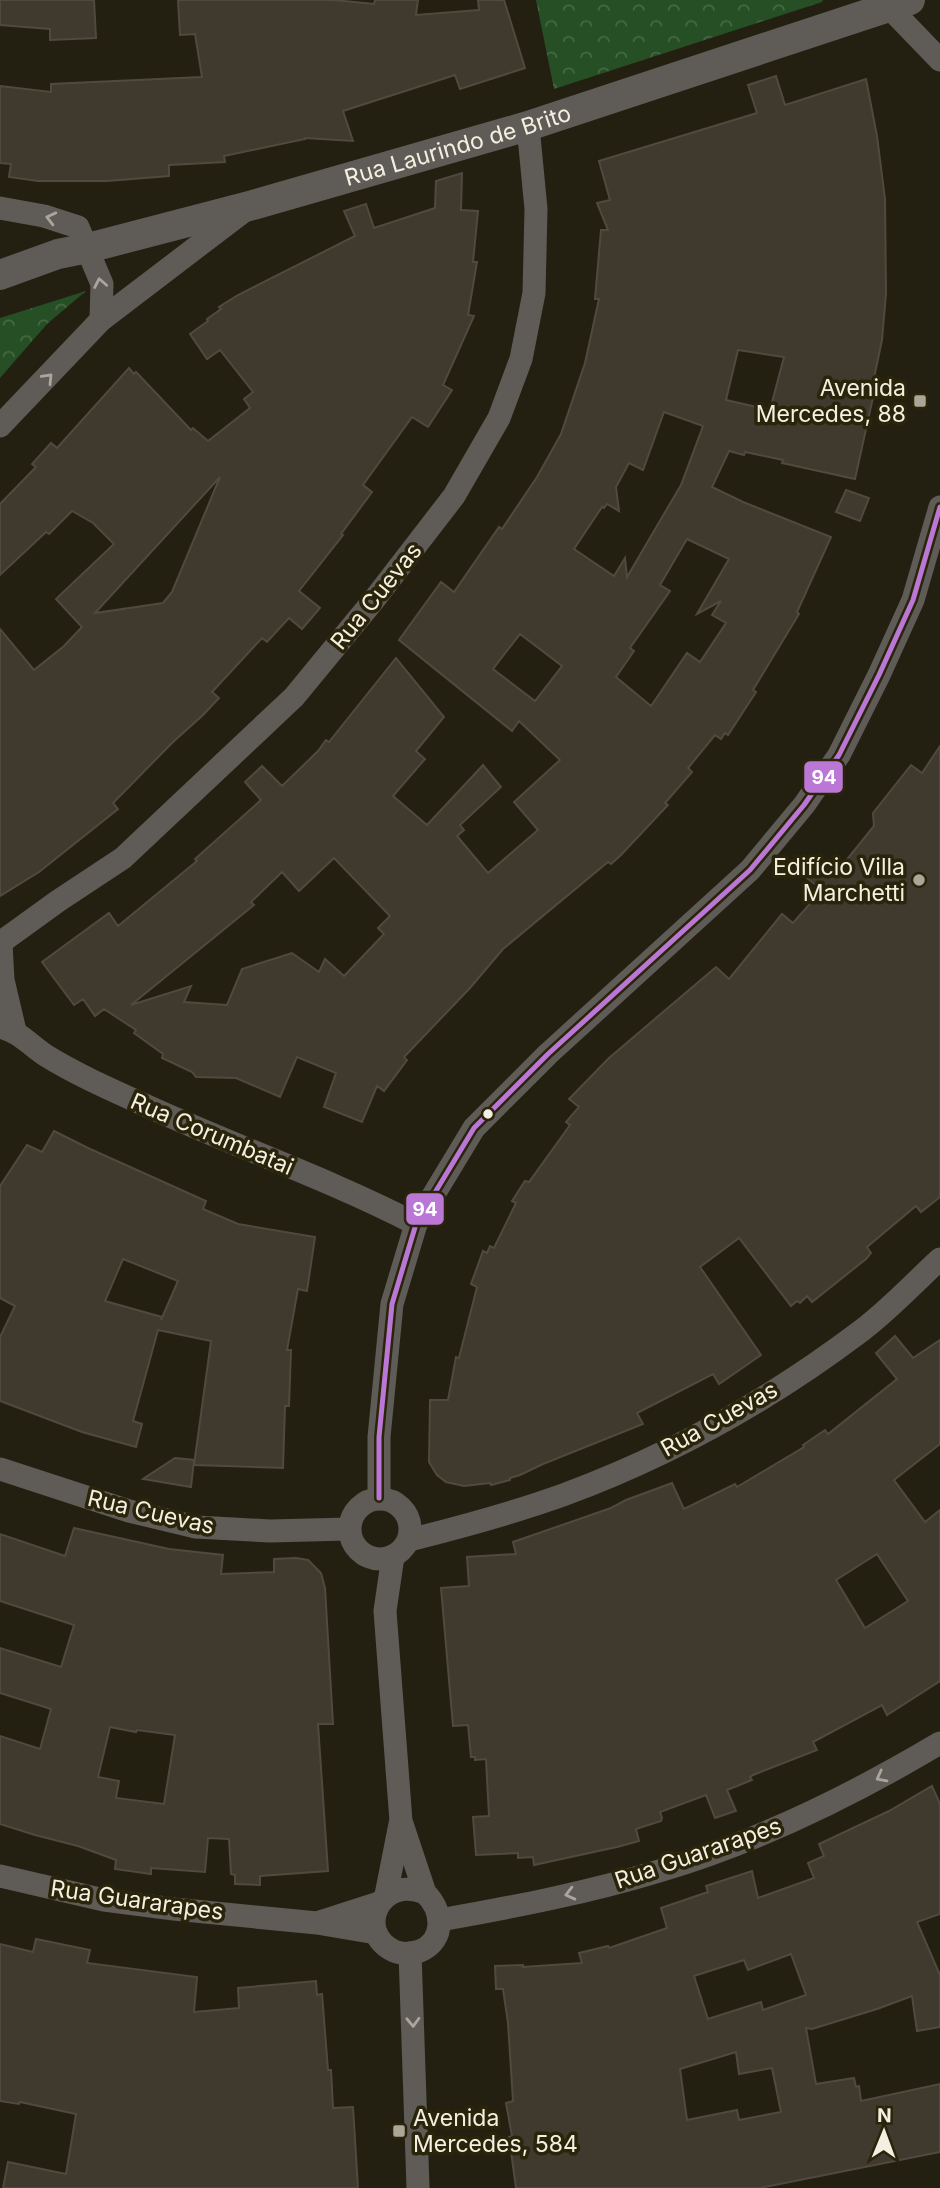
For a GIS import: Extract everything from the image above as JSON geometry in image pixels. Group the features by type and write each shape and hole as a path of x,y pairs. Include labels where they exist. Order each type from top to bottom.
{"street":[{"name":"Rua Laurindo de Brito","path":"0,275 58,254 253,205 528,126 857,9 897,7"},
{"path":"897,7 940,60"},
{"name":"Rua Cuevas","path":"1,943 123,858 294,696 373,601 454,496 499,418 521,359 534,292 536,209 528,126"},
{"path":"0,426 101,320 253,205"},
{"path":"0,208 71,223 78,227 102,284 101,320"},
{"path":"380,1498 379,1437 392,1304 416,1224 474,1128 548,1055 750,870 804,805 839,755 885,662 913,600 940,507"},
{"name":"Rua Corumbatai","path":"1,943 7,1029 43,1053 105,1087 372,1201 416,1224"},
{"name":"Rua Cuevas","path":"409,1540 562,1496 675,1446 761,1401 863,1330 940,1259"},
{"name":"Rua Cuevas","path":"0,1469 129,1511 196,1527 270,1531 349,1529"},
{"path":"368,1500 391,1500 401,1506 408,1516 411,1528 409,1540 393,1556 381,1559 369,1557 359,1551 352,1541 349,1529 351,1518 358,1507 368,1500"},
{"name":"Rua Cuevas","path":"408,1516 468,1525"},
{"path":"385,1611 393,1556"},
{"path":"369,1557 385,1611 401,1821 425,1894"},
{"name":"Rua Guararapes","path":"440,1920 528,1904 672,1867 805,1816 884,1776 940,1743"},
{"path":"383,1899 406,1888 425,1894 438,1909 440,1920 439,1929 428,1946 410,1953 400,1953 390,1949 376,1933 374,1923 383,1899 401,1821"},
{"name":"Rua Guararapes","path":"0,1876 104,1900 317,1923 376,1933"},
{"name":"Rua Guararapes","path":"317,1923 383,1899"},
{"path":"410,1953 418,2188"}],"green space":[{"path":"536,0 823,0 554,89"},
{"path":"86,291 47,324 0,378 0,318"}],"building":[{"path":"0,0 94,0 96,38 50,40 50,29 0,25"},
{"path":"178,0 334,0 374,4 375,0 418,0 416,15 479,10 478,0 504,0 525,68 460,89 455,75 343,111 353,141 305,138 224,156 225,162 169,165 169,176 107,181 38,181 9,177 11,164 0,163 0,86 51,92 51,84 202,77 195,34 180,35"},
{"path":"776,76 785,105 866,79 885,199 886,293 882,340 871,392 874,393 855,479 782,463 783,460 729,451 712,487 831,537 797,612 799,614 753,690 756,692 728,735 725,733 721,739 715,735 688,768 692,772 665,803 668,805 621,855 611,864 608,862 503,949 404,1057 407,1060 384,1091 377,1086 362,1122 324,1107 336,1073 297,1057 280,1097 236,1078 196,1077 192,1072 162,1058 163,1054 134,1033 136,1030 104,1009 95,1016 83,999 74,1005 42,962 109,913 118,926 197,861 195,859 261,800 245,782 262,766 282,786 326,740 329,742 396,658 444,717 416,751 425,759 393,796 427,825 483,765 501,787 460,825 464,830 457,836 488,873 538,830 514,802 560,760 519,721 512,731 399,640 441,582 454,592 499,527 502,529 537,477 561,434 585,363 599,299 595,299 601,230 608,230 597,203 610,200 599,161 757,113 748,85","holes":["738,350 784,357 770,410 726,400","664,412 703,426 681,485 627,577 625,558 614,576 574,549 602,507 607,504 619,511 616,487 629,463 643,470","687,539 729,559 697,614 721,601 712,615 726,623 700,662 687,653 651,706 616,677 634,651 630,648 670,591 660,585","520,634 562,666 535,701 493,669","334,858 390,916 378,928 384,934 344,976 325,959 319,972 292,953 242,969 227,1005 184,1002 191,986 131,1005 254,905 251,902 282,872 299,891"]},
{"path":"462,173 461,210 478,211 473,262 477,262 468,315 474,316 443,385 452,390 428,427 412,417 363,485 372,492 341,534 343,535 299,591 320,608 302,629 289,618 267,642 262,638 212,692 219,698 113,803 118,809 39,872 0,896 0,629 34,670 64,646 82,627 56,599 114,544 93,523 72,511 0,575 0,504 36,467 32,464 51,443 57,448 129,368 134,374 136,372 191,430 193,428 208,441 250,408 244,399 253,392 220,350 207,359 190,334 221,309 219,307 238,295 355,236 344,211 366,204 374,228 435,208 436,181","holes":["220,477 172,592 163,603 95,613"]},
{"path":"846,490 869,498 860,521 836,512"},
{"path":"940,746 940,1197 921,1212 916,1206 867,1247 871,1253 866,1259 812,1302 807,1296 800,1303 797,1301 791,1306 739,1238 700,1267 761,1355 719,1384 713,1374 637,1413 643,1424 510,1480 491,1485 464,1486 446,1482 437,1475 429,1462 430,1400 448,1400 456,1357 459,1358 477,1287 471,1284 483,1251 487,1253 490,1246 494,1248 516,1203 512,1201 570,1125 566,1122 579,1107 569,1099 609,1058 716,967 729,979 782,914 793,923 822,890 807,878 822,861 836,873 874,826 873,813 911,765 922,773"},
{"path":"54,1131 206,1201 203,1209 238,1224 315,1237 307,1291 298,1289 287,1350 291,1350 289,1406 285,1406 283,1468 194,1465 211,1341 158,1330 133,1421 142,1424 136,1447 82,1432 0,1401 0,1337 15,1306 0,1298 0,1186 27,1145 42,1152","holes":["123,1259 178,1281 161,1320 162,1317 105,1301"]},
{"path":"895,1336 913,1358 940,1340 940,1444 894,1480 925,1522 940,1510 940,1681 887,1715 882,1705 813,1742 817,1750 753,1775 750,1777 752,1780 727,1790 736,1811 715,1818 706,1795 660,1812 661,1821 636,1829 639,1841 617,1847 534,1865 533,1857 518,1858 518,1853 476,1855 473,1817 489,1816 486,1759 475,1760 475,1757 471,1757 468,1725 453,1726 441,1588 469,1586 467,1557 516,1554 513,1542 611,1508 672,1483 684,1509 735,1484 737,1487 804,1447 803,1445 825,1430 828,1434 897,1379 876,1353","holes":["877,1554 908,1601 865,1628 836,1580"]},
{"path":"175,1458 194,1460 191,1487 143,1479"},
{"path":"74,1528 169,1549 223,1555 221,1574 274,1572 274,1559 296,1558 308,1560 321,1573 325,1588 333,1724 318,1724 328,1871 260,1876 260,1885 235,1884 235,1875 231,1874 229,1839 208,1838 205,1872 151,1868 151,1874 115,1869 116,1860 78,1846 0,1824 0,1736 40,1749 51,1709 0,1693 0,1648 61,1667 74,1625 0,1601 0,1534 65,1556","holes":["110,1727 175,1735 164,1804 116,1798 119,1781 98,1777"]},
{"path":"932,1786 940,1804 940,1914 917,1922 940,1975 940,2027 917,2031 912,1996 812,2029 806,2028 816,2084 854,2078 856,2087 859,2086 861,2101 940,2084 940,2152 760,2188 516,2188 509,2137 512,2136 506,2103 513,2101 508,2023 503,1989 496,1989 495,1966 582,1963 579,1953 608,1946 609,1948 667,1928 661,1908 708,1892 706,1886 752,1871 758,1898 814,1878 808,1863 824,1856 819,1844 889,1811","holes":["791,1954 806,1995 763,2010 761,2002 708,2019 694,1976 744,1960 748,1970","736,2052 739,2074 772,2068 781,2112 739,2120 737,2110 687,2120 680,2069"]},
{"path":"36,1939 90,1950 87,1963 197,1977 194,2012 239,2008 238,1988 316,1981 317,1995 322,1994 333,2108 353,2107 358,2188 3,2188 8,2162 66,2174 76,2114 20,2102 0,2101 0,1944 33,1952"}],"transit line":[{"name":"94","path":"379,1498 379,1437 392,1304 416,1224 474,1128 548,1054 750,870 804,805 839,755 879,675 913,600 940,507"}],"place":[{"name":"Avenida Mercedes, 88","path":"920,401"},
{"name":"Edifício Villa Marchetti","path":"919,880"},
{"name":"Avenida Mercedes, 584","path":"399,2131"}]}
